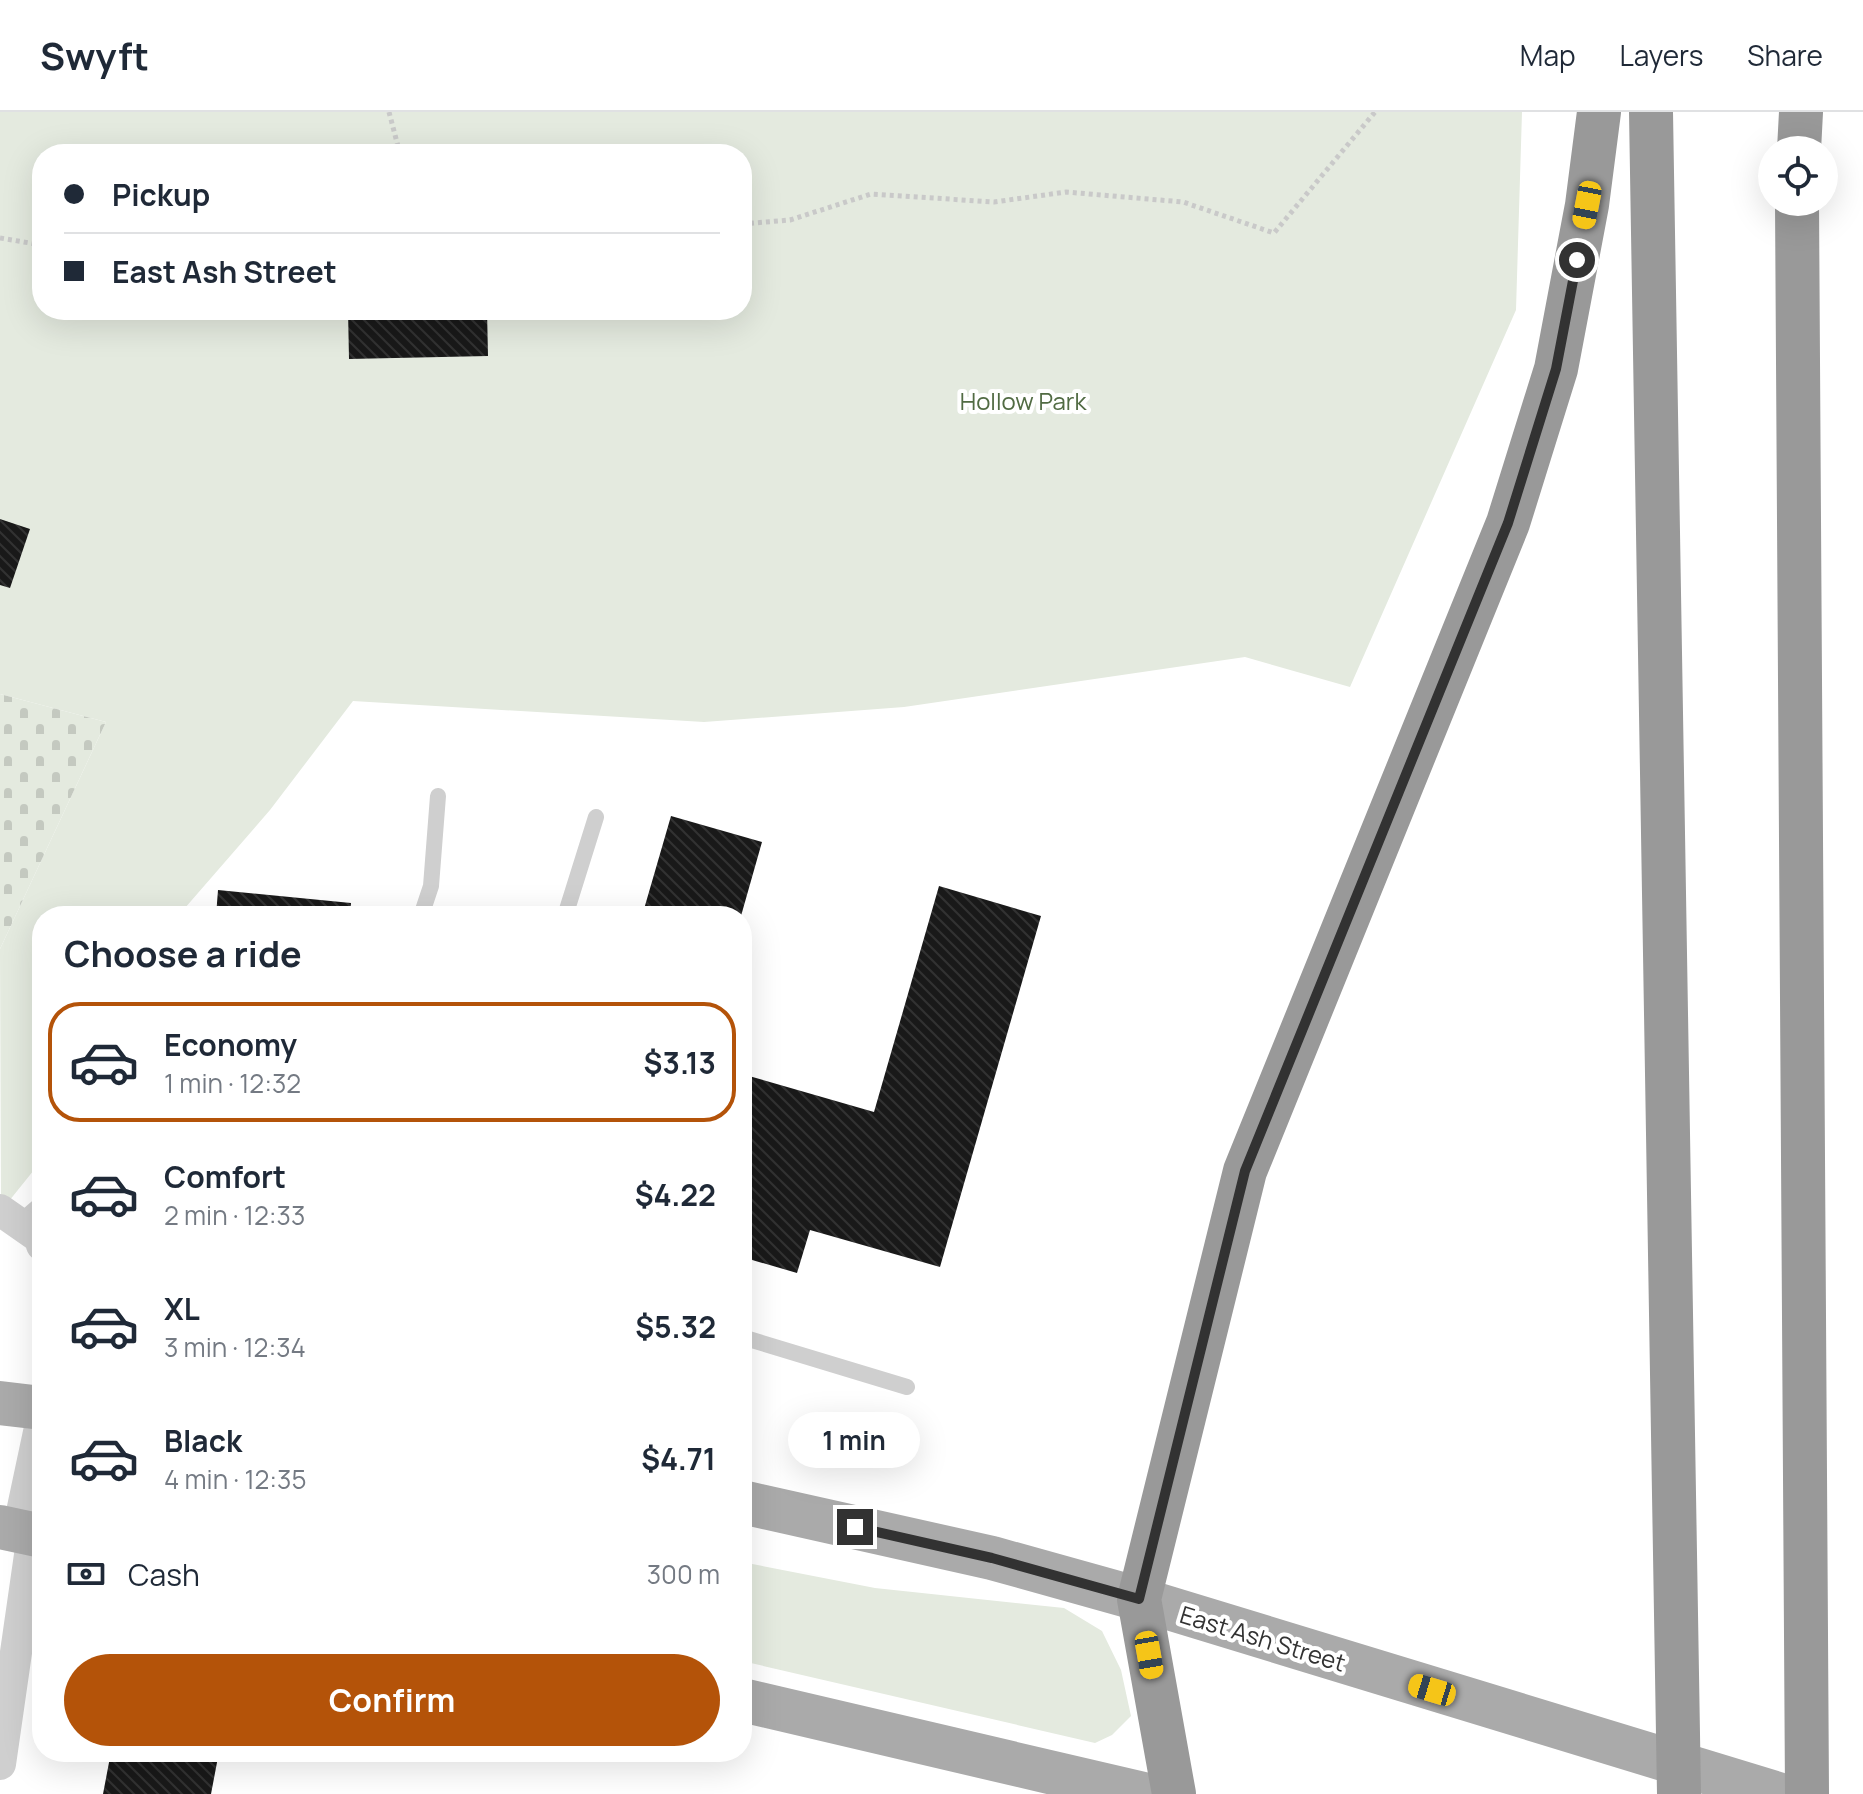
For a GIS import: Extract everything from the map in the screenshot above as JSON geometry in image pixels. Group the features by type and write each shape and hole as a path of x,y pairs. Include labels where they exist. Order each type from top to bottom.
{"highway":[{"path":"1174,1794 1139,1599 1245,1171 1508,523 1556,369 1587,205 1599,112"},
{"path":"1651,112 1679,1794"},
{"path":"1800,136 1801,112"},
{"path":"1797,216 1807,1794"}],"main road":[{"path":"0,1403 32,1407"},
{"name":"East Ash Street","path":"752,1504 992,1558 1139,1599 1778,1794"},
{"path":"752,1702 1143,1794"}],"street":[{"path":"0,1764 23,1532 32,1478"}],"lane":[{"path":"424,906 431,886 438,796"},
{"path":"568,906 596,817"},
{"path":"752,1340 907,1387"}],"path":[{"path":"389,112 397,144"},
{"path":"752,223 790,220 871,194 994,202 1066,192 1183,202 1274,233 1375,112"},
{"path":"0,238 32,243"}],"green space":[{"name":"Hollow Park","path":"0,112 1522,112 1516,310 1350,687 1245,657 904,707 704,722 353,701 270,810 187,906 32,906 32,1172 1,1211 0,949 106,722 0,694"},
{"path":"0,694 106,722 0,949"},
{"path":"752,1564 875,1588 1064,1608 1102,1631 1121,1670 1131,1716 1112,1735 1095,1743 752,1663"}],"building":[{"path":"348,320 487,320 488,356 349,359"},
{"path":"0,519 30,529 10,588 0,585"},
{"path":"671,816 762,842 744,906 645,906"},
{"path":"939,886 1041,916 940,1267 810,1230 797,1273 752,1260 752,1077 874,1112"},
{"path":"218,890 351,903 351,906 217,906"},
{"path":"109,1762 217,1762 211,1794 103,1794"}],"route":[{"path":"855,1527 992,1558 1139,1599 1245,1171 1508,523 1556,369 1577,260"}]}
